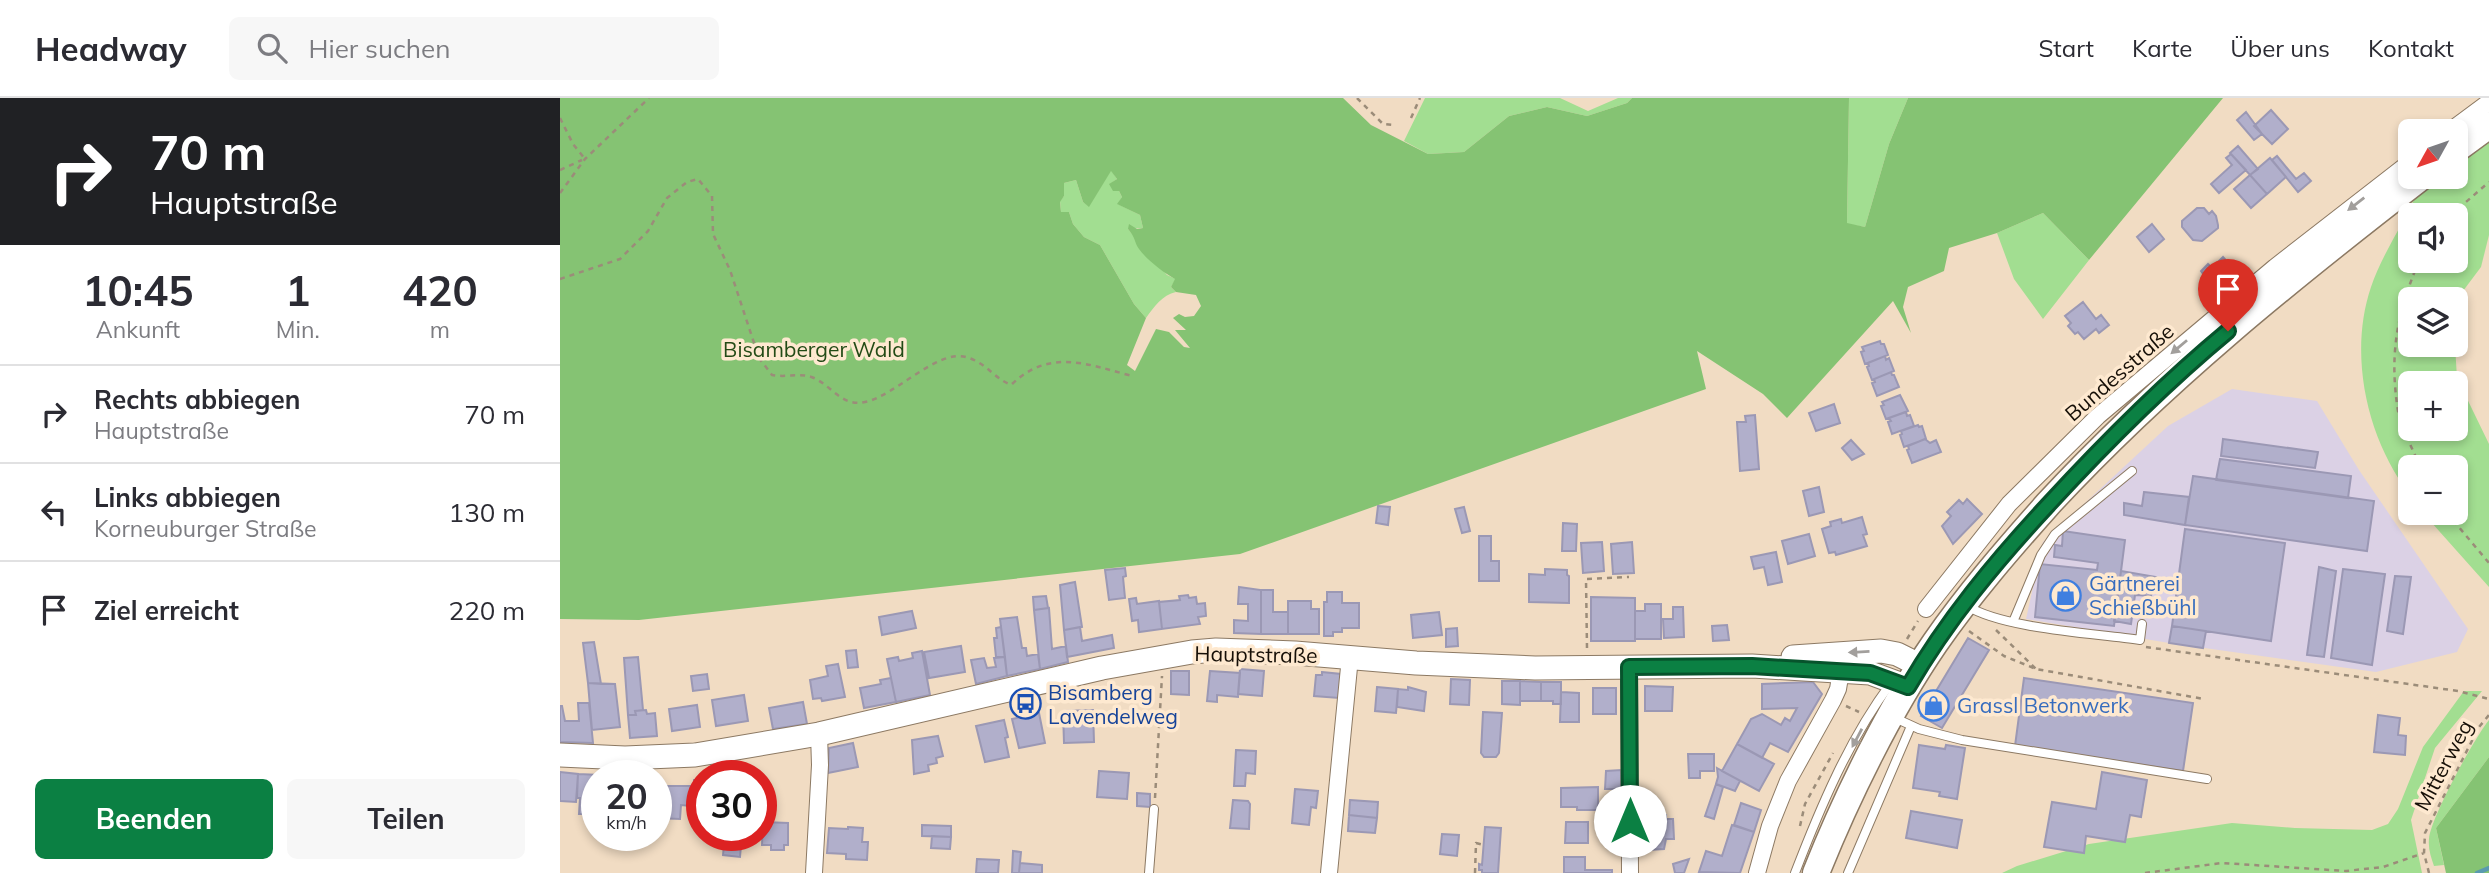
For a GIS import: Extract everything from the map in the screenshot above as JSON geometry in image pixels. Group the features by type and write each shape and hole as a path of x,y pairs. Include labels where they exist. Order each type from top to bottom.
{"main road":[{"path":"2468,134 2488,109"},
{"path":"1816,873 1849,797 1901,721 1905,676 1970,616 2013,543 2127,423 2211,345 2321,254 2405,189"},
{"name":"Hauptstraße","path":"560,755 625,758 695,754 820,734 1102,668 1192,652 1240,650 1416,663 1587,668 1752,666 1905,676 1897,654 1881,651 1794,657 1752,666"}],"street":[{"path":"2468,121 2488,109"},
{"name":"Bundesstraße","path":"1926,609 1996,519 2068,444 2275,267 2398,171"},
{"path":"1996,519 2013,543"},
{"path":"1329,873 1350,657"},
{"path":"1629,667 1630,873"},
{"path":"1758,873 1770,826 1788,781 1833,700 1841,671"},
{"path":"814,873 820,734"}],"lane":[{"path":"2012,622 2041,555 2055,534 2133,471"},
{"path":"1970,616 2140,639 2142,624"},
{"path":"1795,873 1842,766 1868,718 1905,676"},
{"path":"1848,873 1901,721 1962,740 2207,779"},
{"path":"1149,873 1154,808"}],"path":[{"path":"560,193 585,159 649,98"},
{"path":"1357,98 1383,124 1394,125"},
{"path":"1411,118 1420,98"},
{"path":"560,118 573,144 585,159"},
{"path":"560,170 585,159"},
{"path":"560,279 620,259 648,231 667,198 687,181 698,180 712,196 713,234 730,271 760,358 772,375 813,378 846,403 865,402 892,390 934,362 963,356 984,364 999,380 1011,385 1024,372 1047,363 1070,362 1132,376"},
{"path":"2465,203 2489,182"},
{"path":"2414,273 2403,300 2393,356 2399,413 2415,455"},
{"path":"2457,525 2489,563"},
{"path":"1587,668 1586,579 1629,578"},
{"path":"1905,642 1926,609"},
{"path":"1970,616 2036,669"},
{"path":"1970,616 2004,656 2036,669 2204,699"},
{"path":"2146,647 2458,691 2489,699"},
{"path":"1154,808 1163,656"},
{"name":"Mitterweg","path":"2429,873 2424,853 2429,822 2479,727 2489,715"},
{"path":"1476,870 1476,843 1483,845"},
{"path":"2145,873 2222,863 2346,871 2383,867 2424,853"}],"shaded area":[{"path":"2232,389 2317,401 2359,470 2468,629 2457,652 2376,672 2169,643 2026,619 2043,542 2168,426"}],"green space":[{"name":"Bisamberger Wald","path":"560,98 1343,98 1371,125 1428,154 1464,152 1509,116 1547,107 1587,116 1627,103 1632,98 1849,98 1847,223 1865,227 1889,144 1908,98 2223,98 2089,260 2043,213 1997,233 1949,248 1944,271 1908,287 1903,307 1911,333 1893,301 1787,418 1763,394 1697,351 1706,389 1240,554 639,620 560,619","holes":["1111,171 1117,179 1109,184 1113,191 1119,191 1122,197 1117,204 1140,215 1143,228 1137,229 1129,224 1128,229 1139,249 1156,266 1175,279 1171,287 1176,292 1196,295 1201,306 1194,316 1185,317 1179,314 1173,318 1186,330 1175,330 1190,348 1184,347 1169,332 1156,329 1135,371 1127,365 1146,318 1134,304 1100,245 1084,237 1073,224 1069,212 1061,212 1060,202 1064,196 1064,183 1076,180 1083,202 1089,207"]},
{"path":"1425,98 1560,98 1588,111 1618,98 1632,98 1627,103 1587,116 1547,107 1509,116 1464,152 1428,154 1404,141"},
{"path":"1849,98 1908,98 1889,144 1865,227 1847,224"},
{"path":"2489,133 2489,235 2481,267 2466,287 2398,287 2398,357 2456,357 2457,371 2398,371 2398,441 2468,441 2468,401 2489,444 2489,587 2434,525 2468,525 2468,455 2398,455 2398,477 2373,423 2366,396 2361,340 2364,313 2377,271 2398,230 2398,273 2468,273 2468,203 2413,203 2420,191 2468,189 2468,150"},
{"path":"1111,170 1117,179 1110,184 1122,197 1118,204 1140,215 1143,228 1128,229 1167,275 1176,279 1171,287 1176,292 1162,299 1146,318 1134,304 1100,245 1084,237 1073,224 1069,212 1061,212 1060,201 1064,196 1064,183 1076,180 1083,202 1089,206"},
{"path":"2043,213 2089,260 2043,319 2014,279 1997,233"},
{"path":"2464,691 2482,691 2435,748 2411,820 2422,873 2002,873 2089,844 2232,823 2372,830 2388,824 2398,809 2423,747"},
{"path":"2489,720 2489,757 2436,828 2444,865 2434,866 2429,846 2431,829 2454,778"},
{"path":"2489,757 2489,873 2446,873 2436,828"}],"building":[{"path":"2271,110 2288,129 2272,144 2254,126"},
{"path":"2246,112 2262,134 2254,140 2237,120"},
{"path":"2238,146 2258,169 2250,175 2230,153"},
{"path":"2231,154 2246,170 2219,193 2211,184 2232,165 2226,158"},
{"path":"2277,156 2296,179 2304,173 2311,181 2298,192 2272,160"},
{"path":"2270,158 2286,177 2267,194 2250,175"},
{"path":"2250,175 2267,194 2251,208 2234,189"},
{"path":"2197,208 2204,208 2209,214 2212,211 2218,225 2218,228 2202,241 2193,240 2182,227 2182,221"},
{"path":"2152,224 2164,239 2149,252 2137,237"},
{"path":"2223,257 2230,265 2211,284 2201,271 2208,264 2212,268"},
{"path":"2083,302 2096,319 2101,315 2109,325 2099,333 2096,329 2084,339 2068,326 2071,323 2065,316"},
{"path":"1880,341 1888,355 1865,364 1862,347"},
{"path":"1885,356 1886,360 1889,358 1894,371 1872,380 1868,363"},
{"path":"1891,372 1899,387 1877,396 1872,383 1875,382 1874,379"},
{"path":"1900,395 1908,411 1886,419 1882,402"},
{"path":"1834,404 1840,423 1816,431 1809,413"},
{"path":"1906,412 1914,426 1892,434 1889,418"},
{"path":"1755,415 1759,469 1740,471 1737,422 1746,422 1745,416"},
{"path":"1922,426 1926,439 1904,447 1901,431"},
{"path":"1925,439 1930,443 1936,440 1941,452 1912,463 1908,446"},
{"path":"2223,439 2318,452 2315,468 2221,456"},
{"path":"1851,440 1864,454 1852,460 1842,448"},
{"path":"2220,459 2351,476 2348,498 2216,480"},
{"path":"2193,476 2374,501 2367,551 2185,525"},
{"path":"1819,487 1824,512 1809,516 1803,491"},
{"path":"2144,492 2189,497 2185,525 2124,515 2124,503 2142,506"},
{"path":"1967,499 1982,514 1953,544 1942,526 1951,516 1947,512 1959,500 1963,504"},
{"path":"1378,506 1390,507 1388,525 1376,523"},
{"path":"1464,507 1470,531 1462,533 1455,509"},
{"path":"1862,517 1867,546 1836,555 1835,552 1829,553 1822,529 1831,526 1830,522 1841,519 1842,523"},
{"path":"1563,523 1577,524 1576,551 1562,551"},
{"path":"2185,529 2285,543 2271,641 2172,626"},
{"path":"2063,531 2125,540 2114,626 2035,617 2040,564 2097,570 2098,563 2054,557 2055,545 2062,546"},
{"path":"1809,534 1815,556 1788,564 1782,541"},
{"path":"1479,536 1491,536 1491,561 1499,561 1499,581 1479,581"},
{"path":"1602,542 1604,571 1583,573 1581,543"},
{"path":"1632,542 1634,573 1613,574 1611,544"},
{"path":"1776,552 1782,582 1768,585 1764,567 1754,569 1751,557"},
{"path":"2319,567 2336,571 2324,657 2307,655"},
{"path":"1125,568 1125,598 1109,600 1105,570"},
{"path":"1545,569 1567,570 1569,603 1529,602 1529,574 1545,575"},
{"path":"2343,569 2385,574 2372,665 2331,658"},
{"path":"2121,571 2156,577 2151,596 2135,595 2131,624 2114,621"},
{"path":"2395,576 2411,577 2403,634 2387,631"},
{"path":"1075,582 1082,627 1064,630 1060,585"},
{"path":"1239,587 1261,590 1261,634 1234,633 1234,620 1248,621 1248,604 1238,604"},
{"path":"1261,590 1273,590 1273,612 1288,612 1288,634 1261,634"},
{"path":"1327,592 1342,592 1342,603 1359,603 1359,628 1342,628 1342,632 1333,632 1333,636 1324,636 1324,602 1327,602"},
{"path":"1188,595 1189,598 1196,597 1197,604 1205,603 1206,616 1198,617 1200,624 1162,629 1159,602 1180,600 1179,596"},
{"path":"1046,596 1048,608 1034,610 1033,597"},
{"path":"1591,597 1635,598 1635,641 1591,641"},
{"path":"1136,598 1137,604 1159,601 1162,629 1139,632 1138,620 1132,621 1129,599"},
{"path":"1288,601 1311,601 1311,609 1319,609 1319,634 1288,634"},
{"path":"1645,604 1661,604 1661,639 1635,639 1635,611 1645,611"},
{"path":"1673,607 1683,607 1684,637 1664,638 1663,619 1673,619"},
{"path":"1049,608 1052,649 1066,646 1068,662 1040,669 1034,610"},
{"path":"912,611 916,628 882,635 879,617"},
{"path":"1439,612 1442,635 1413,638 1411,615"},
{"path":"1017,617 1022,648 1026,648 1027,656 1038,654 1040,669 1007,676 1000,619"},
{"path":"1727,625 1729,640 1713,641 1712,626"},
{"path":"2172,626 2206,631 2203,648 2169,643"},
{"path":"1001,627 1005,657 996,657 994,638 997,638 996,628"},
{"path":"1080,627 1082,641 1112,635 1114,648 1067,657 1064,630"},
{"path":"1457,628 1458,646 1446,647 1446,629"},
{"path":"1968,638 1989,650 1942,728 1921,716"},
{"path":"594,642 601,684 588,683 583,643"},
{"path":"961,646 965,672 929,678 924,652"},
{"path":"856,650 858,667 848,668 846,651"},
{"path":"922,651 930,695 896,702 887,659 898,657 899,661 913,658 912,653"},
{"path":"638,657 643,710 635,711 636,715 628,715 624,658"},
{"path":"1005,657 1007,676 976,684 971,660 984,658 987,668 996,667 994,658"},
{"path":"838,664 845,697 822,701 821,698 813,699 810,680 828,676 826,666"},
{"path":"1240,669 1264,671 1262,696 1238,694"},
{"path":"1171,671 1189,671 1189,695 1171,694"},
{"path":"1210,671 1240,673 1238,697 1217,695 1217,702 1207,701"},
{"path":"1322,672 1341,674 1339,698 1314,696 1316,675 1322,675"},
{"path":"707,674 709,689 693,691 691,676"},
{"path":"891,678 896,702 864,708 860,688 881,684 880,680"},
{"path":"2024,678 2193,703 2183,771 2015,746"},
{"path":"1451,679 1470,680 1469,705 1450,704"},
{"path":"1502,681 1520,681 1520,705 1502,704"},
{"path":"1520,681 1541,682 1541,701 1520,701"},
{"path":"1541,682 1561,682 1561,704 1541,701"},
{"path":"1813,682 1822,694 1788,752 1770,743 1762,758 1737,744 1751,719 1762,714 1781,725 1785,718 1790,721 1797,708 1762,709 1762,684"},
{"path":"588,683 615,684 620,727 592,730"},
{"path":"1645,686 1673,687 1672,711 1645,711"},
{"path":"1377,687 1398,689 1396,713 1375,711"},
{"path":"1408,687 1426,692 1424,711 1397,707 1398,689 1408,690"},
{"path":"1593,688 1616,688 1616,714 1593,714"},
{"path":"1561,692 1579,693 1579,722 1560,722"},
{"path":"744,695 748,721 716,726 712,700"},
{"path":"803,702 807,724 773,729 769,708"},
{"path":"578,703 589,703 593,743 560,742 560,706 565,721 579,721"},
{"path":"697,705 700,727 672,731 669,709"},
{"path":"646,710 647,714 655,713 657,736 630,738 628,715 636,715 635,711"},
{"path":"1093,710 1094,742 1064,743 1063,711"},
{"path":"1483,712 1502,713 1499,753 1496,757 1484,757 1481,753"},
{"path":"1039,713 1045,743 1019,748 1012,719"},
{"path":"2378,715 2400,718 2398,735 2406,736 2405,755 2374,752"},
{"path":"1004,720 1009,757 985,762 976,726"},
{"path":"938,736 943,756 936,758 937,763 928,765 929,771 914,774 912,740"},
{"path":"853,743 858,767 828,773 829,748"},
{"path":"1737,744 1774,764 1759,791 1722,771"},
{"path":"1919,745 1945,749 1946,745 1965,748 1957,799 1939,796 1940,792 1913,788"},
{"path":"1236,750 1256,751 1255,774 1246,773 1245,786 1234,786"},
{"path":"1688,754 1714,754 1714,771 1700,771 1700,778 1689,778"},
{"path":"1717,768 1740,781 1735,791 1716,784"},
{"path":"1621,770 1621,789 1605,789 1606,771"},
{"path":"1099,771 1129,773 1127,799 1097,797"},
{"path":"560,772 578,774 576,802 560,801"},
{"path":"2102,772 2147,780 2141,817 2130,815 2125,842 2086,836 2084,853 2044,847 2052,802 2096,809"},
{"path":"578,774 581,774 581,814 580,798 577,798"},
{"path":"1716,784 1723,787 1714,819 1705,816"},
{"path":"672,786 686,786 686,806 681,805 680,819 672,819"},
{"path":"1598,787 1598,810 1561,807 1561,788"},
{"path":"1295,789 1318,791 1316,808 1311,807 1309,825 1292,823"},
{"path":"1137,793 1150,794 1150,807 1137,806"},
{"path":"1233,800 1248,801 1250,804 1249,829 1230,828"},
{"path":"1350,800 1378,802 1377,818 1349,815"},
{"path":"1741,803 1761,810 1754,832 1734,825"},
{"path":"1911,811 1962,820 1957,848 1906,838"},
{"path":"1349,815 1377,818 1375,833 1348,831"},
{"path":"1666,815 1666,819 1673,819 1674,839 1666,839 1664,849 1648,850 1646,816"},
{"path":"1566,822 1588,822 1588,843 1565,843"},
{"path":"777,823 788,823 788,845 784,845 784,850 777,850"},
{"path":"922,825 951,826 951,837 922,836"},
{"path":"1732,825 1754,832 1740,873 1699,872 1706,851 1722,856"},
{"path":"1485,827 1501,828 1498,873 1482,873 1482,870 1479,870 1479,864 1482,865"},
{"path":"829,828 863,828 862,842 868,842 867,860 846,859 846,854 827,853"},
{"path":"1442,834 1459,835 1457,856 1440,854"},
{"path":"932,836 951,837 950,849 931,848"},
{"path":"723,851 741,851 740,857 723,855"},
{"path":"1013,851 1021,852 1019,873 1012,873"},
{"path":"1564,857 1585,857 1585,870 1612,870 1612,873 1564,873"},
{"path":"977,859 999,860 998,873 976,873"},
{"path":"1689,859 1684,873 1675,873 1673,864"},
{"path":"1020,863 1042,865 1042,873 1019,873"}],"waterway":[{"path":"2477,873 2489,868"}],"place":[{"name":"Gärtnerei Schießbühl","path":"2066,595"},
{"name":"Bisamberg Lavendelweg","path":"1025,704"},
{"name":"Grassl Betonwerk","path":"1934,705"}],"route":[{"path":"1630,821 1629,667 1752,666 1870,673 1908,687 1963,604 2013,543 2127,423 2228,331"}]}
